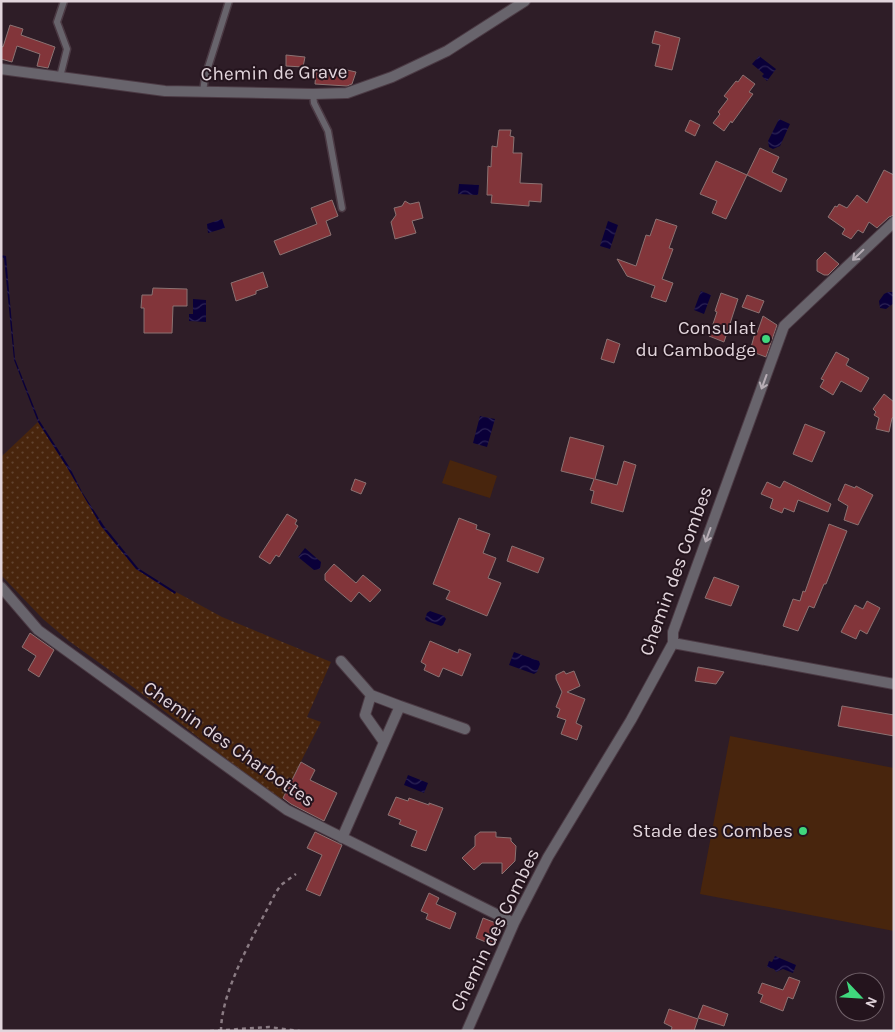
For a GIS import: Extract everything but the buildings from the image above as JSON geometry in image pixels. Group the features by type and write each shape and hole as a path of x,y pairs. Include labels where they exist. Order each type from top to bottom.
{"street":[{"name":"Chemin de Grave","path":"1,68 164,91 347,93 392,77 447,51 525,1"},
{"name":"Chemin des Combes","path":"467,1031 514,923 548,857 632,720 673,643 673,632 784,326 894,222"},
{"name":"Chemin des Charbottes","path":"1,587 38,630 287,810 514,923"},
{"path":"673,643 894,684"},
{"path":"340,661 371,695 465,729"},
{"path":"371,695 365,715 384,742"},
{"path":"342,838 400,706"}],"lane":[{"path":"60,77 67,49 57,22 64,1"},
{"path":"203,92 205,77 229,1"},
{"path":"313,94 314,103 328,131 342,208"}],"path":[{"path":"221,1030 221,1016 233,979 276,892 281,885 296,874"},
{"path":"210,1031 269,1027 300,1031"}],"shaded area":[{"path":"38,422 101,526 136,569 175,593 222,617 331,662 307,717 321,722 281,801 133,687 69,641 43,619 1,575 1,457"},
{"path":"450,460 497,476 490,498 442,483"},
{"name":"Stade des Combes","path":"730,736 894,768 894,931 700,894"}],"water":[{"path":"759,56 776,69 767,81 762,76 764,74 752,64"},
{"path":"779,119 790,124 780,146 773,149 769,147 768,141"},
{"path":"459,184 479,185 478,195 458,194"},
{"path":"222,219 225,228 208,233 207,224"},
{"path":"608,221 618,225 610,249 600,246"},
{"path":"1,255 6,256 15,359 39,420 104,526 138,568 176,592 175,594 136,569 101,526 38,422 14,360 4,258"},
{"path":"701,291 711,295 704,314 694,310"},
{"path":"888,292 894,292 894,303 886,309 880,308 879,301"},
{"path":"193,299 206,300 206,322 189,321 189,314 193,314"},
{"path":"480,416 495,419 487,447 473,443"},
{"path":"305,548 321,562 320,569 314,570 298,557"},
{"path":"430,611 444,616 446,619 443,625 441,626 425,619"},
{"path":"514,652 539,661 540,664 537,672 534,674 509,665"},
{"path":"408,775 428,783 424,793 404,785"},
{"path":"775,956 796,965 793,973 783,969 776,972 774,969 767,967 769,961 772,962"}],"place":[{"name":"Consulat du Cambodge","path":"766,339"},
{"name":"Stade des Combes","path":"803,831"}]}
